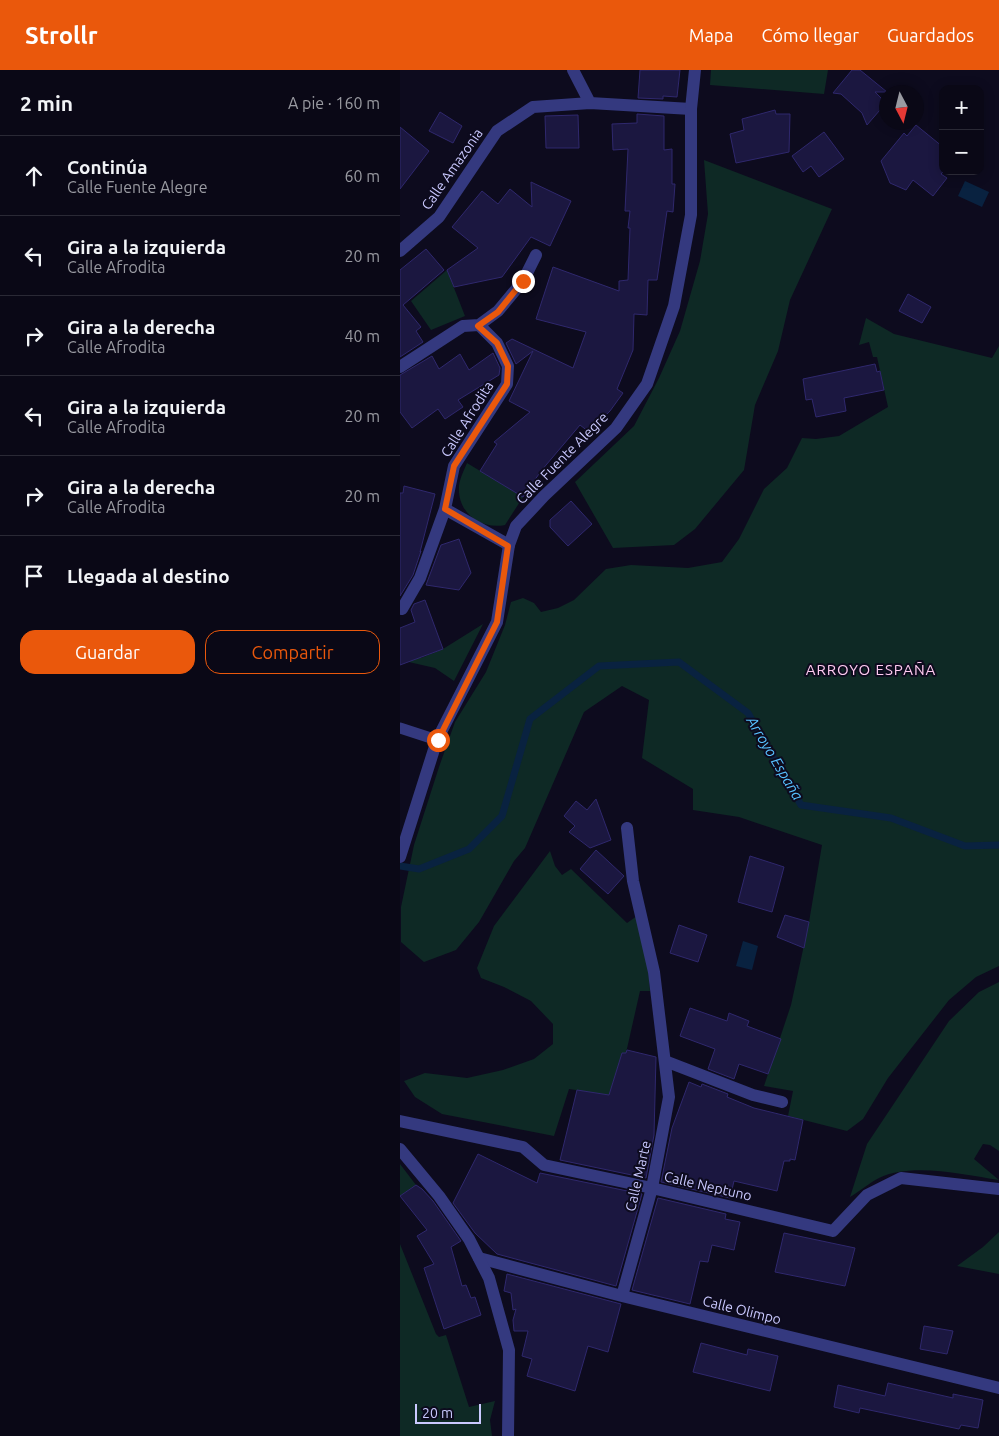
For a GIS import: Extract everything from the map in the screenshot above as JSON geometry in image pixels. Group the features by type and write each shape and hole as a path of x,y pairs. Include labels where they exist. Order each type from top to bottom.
{"street":[{"path":"573,70 590,103"},
{"name":"Calle Fuente Alegre","path":"400,856 438,740 497,622 508,546 516,526 544,496 616,428 647,384 674,306 691,215 691,109 695,70"},
{"name":"Calle Amazonia","path":"400,251 439,217 497,131 532,107 590,103 691,109"},
{"path":"400,367 463,326 478,326 498,312 523,281 536,254"},
{"name":"Calle Afrodita","path":"402,609 420,578 445,509 454,466 507,384 508,366 505,358 497,343 478,326"},
{"path":"445,509 508,546"},
{"name":"Calle Marte","path":"622,1296 652,1188 669,1097 654,972 633,881 627,828"},
{"path":"665,1061 753,1095 782,1102"},
{"name":"Calle Neptuno","path":"400,1121 522,1147 544,1165 652,1188 833,1231 868,1195 902,1178 999,1189"},
{"path":"400,1149 439,1196 469,1239 489,1278 509,1350 508,1436"},
{"name":"Calle Olimpo","path":"478,1258 622,1296 999,1388"}],"lane":[{"path":"400,728 438,740"}],"green space":[{"path":"711,70 828,70 824,94 710,85"},
{"path":"704,160 832,209 790,300 778,351 755,405 744,470 695,529 674,545 613,548 575,482 634,426 659,378 680,331 700,261 708,214"},
{"path":"447,270 465,316 431,330 411,301"},
{"path":"866,318 894,334 992,358 999,346 999,966 976,977 949,1000 888,1078 863,1119 847,1131 788,1116 793,1091 764,1086 791,1005 809,922 822,845 739,817 693,810 693,789 642,758 649,700 622,686 584,712 525,848 514,861 479,922 456,950 424,962 401,942 401,907 414,845 455,722 486,672 505,625 511,602 523,598 534,603 541,612 558,608 574,600 606,569 631,565 688,568 722,562 739,539 764,489 787,468 802,438 816,439 839,436 888,407 877,357 873,357 869,342 859,345"},
{"path":"467,463 523,497 505,525 487,525 479,522 466,511 459,495 459,486"},
{"path":"483,624 454,681 435,668 400,660 400,652 421,658 443,649"},
{"path":"550,851 555,866 562,875 571,869 627,923 637,916 648,967 650,991 640,991 626,1053 622,1053 609,1095 569,1089 554,1136 442,1114 415,1097 404,1081 425,1073 467,1078 503,1070 534,1059 553,1044 553,1024 531,1001 481,978 477,968 494,926"},
{"path":"999,982 999,1151 990,1145 983,1144 974,1159 999,1180 939,1171 907,1171 892,1173 879,1178 850,1197 867,1144 949,1021 979,992"},
{"path":"400,1164 416,1185 400,1196"},
{"path":"999,1232 999,1274 957,1266 983,1247"},
{"path":"400,1244 436,1334 439,1337 446,1335 469,1407 495,1401 490,1420 492,1436 400,1436"}],"water":[{"path":"965,181 989,192 982,207 958,196"},
{"path":"743,941 758,946 752,970 736,966"}],"building":[{"path":"640,70 680,70 677,97 663,96 663,99 638,98"},
{"path":"852,70 860,70 879,85 879,92 875,92 879,96 879,111 867,125 862,113 841,94 833,93"},
{"path":"775,110 776,114 790,114 789,152 736,163 730,134 744,130 742,119"},
{"path":"440,112 462,126 453,143 429,131"},
{"path":"637,114 664,116 664,150 672,149 672,184 675,184 673,212 667,211 657,280 648,280 647,315 634,314 633,350 617,389 623,393 610,411 589,432 580,425 541,471 523,497 480,471 497,444 494,442 530,412 509,401 533,351 516,364 506,343 512,339 573,368 586,332 536,319 553,267 619,291 619,281 628,280 630,228 628,228 630,211 625,211 628,149 613,150 612,124 637,123"},
{"path":"578,115 579,148 546,148 545,116"},
{"path":"400,127 429,151 400,189"},
{"path":"912,130 922,130 939,144 939,175 947,178 933,196 913,180 906,190 890,183 881,161 904,133 907,136"},
{"path":"824,132 844,159 819,177 811,166 803,172 792,156"},
{"path":"531,182 571,201 550,246 531,237 502,277 454,287 447,270 478,248 452,227 482,191 498,204 510,189 532,207"},
{"path":"426,249 444,270 403,305 421,327 416,331 423,342 400,357 400,270"},
{"path":"908,294 931,307 922,323 899,311"},
{"path":"493,353 500,368 499,375 458,400 463,407 445,419 438,409 412,428 400,412 400,375 432,356 439,369 460,354 469,370"},
{"path":"875,364 877,372 880,371 884,390 844,398 846,411 816,417 812,399 806,400 803,379"},
{"path":"404,486 435,494 413,575 400,596 400,493 403,493"},
{"path":"571,501 592,524 568,546 550,527 550,520"},
{"path":"459,539 471,573 459,590 426,585 441,545"},
{"path":"425,600 443,649 400,665 400,628 415,622 411,610 414,604"},
{"path":"596,799 611,840 590,848 569,832 575,826 564,816 576,801 587,810"},
{"path":"596,850 624,876 608,894 580,869"},
{"path":"750,856 784,867 772,912 738,902"},
{"path":"785,915 809,922 804,948 777,937"},
{"path":"679,925 707,935 698,962 670,953"},
{"path":"690,1008 727,1021 729,1013 749,1021 747,1026 781,1039 768,1074 739,1064 734,1079 708,1069 715,1049 680,1036"},
{"path":"627,1050 656,1057 654,1135 646,1178 560,1160 577,1090 609,1095 622,1053 626,1053"},
{"path":"689,1082 701,1087 702,1084 728,1094 727,1097 754,1108 803,1120 795,1160 784,1161 777,1191 734,1181 730,1198 661,1182 672,1128"},
{"path":"478,1154 537,1183 540,1173 642,1194 616,1286 497,1254 475,1233 453,1203"},
{"path":"416,1185 433,1201 461,1241 451,1247 462,1286 466,1285 471,1298 475,1297 481,1315 444,1329 424,1268 434,1264 417,1236 427,1230 400,1196"},
{"path":"658,1198 726,1214 725,1219 740,1222 734,1250 712,1245 708,1262 700,1261 690,1304 632,1290"},
{"path":"784,1233 855,1248 845,1286 775,1272"},
{"path":"507,1274 621,1304 608,1352 588,1346 575,1391 527,1376 532,1359 522,1356 528,1331 514,1331 513,1320 516,1309 513,1310 511,1293 504,1291"},
{"path":"924,1326 953,1331 947,1354 920,1349"},
{"path":"701,1343 747,1355 748,1349 778,1356 770,1391 693,1372"},
{"path":"888,1383 953,1398 953,1394 983,1400 978,1428 961,1425 959,1429 860,1408 859,1413 834,1407 838,1385 885,1396"}],"waterway":[{"name":"Arroyo España","path":"400,866 419,869 469,849 502,816 530,719 599,666 679,662 748,713 801,805 891,818 965,846 999,845"}],"district":[{"name":"ARROYO ESPAÑA","path":"871,669"}],"route":[{"path":"438,740 497,622 508,546 445,509 454,466 507,384 508,366 497,343 478,326 498,312 523,281"}]}
